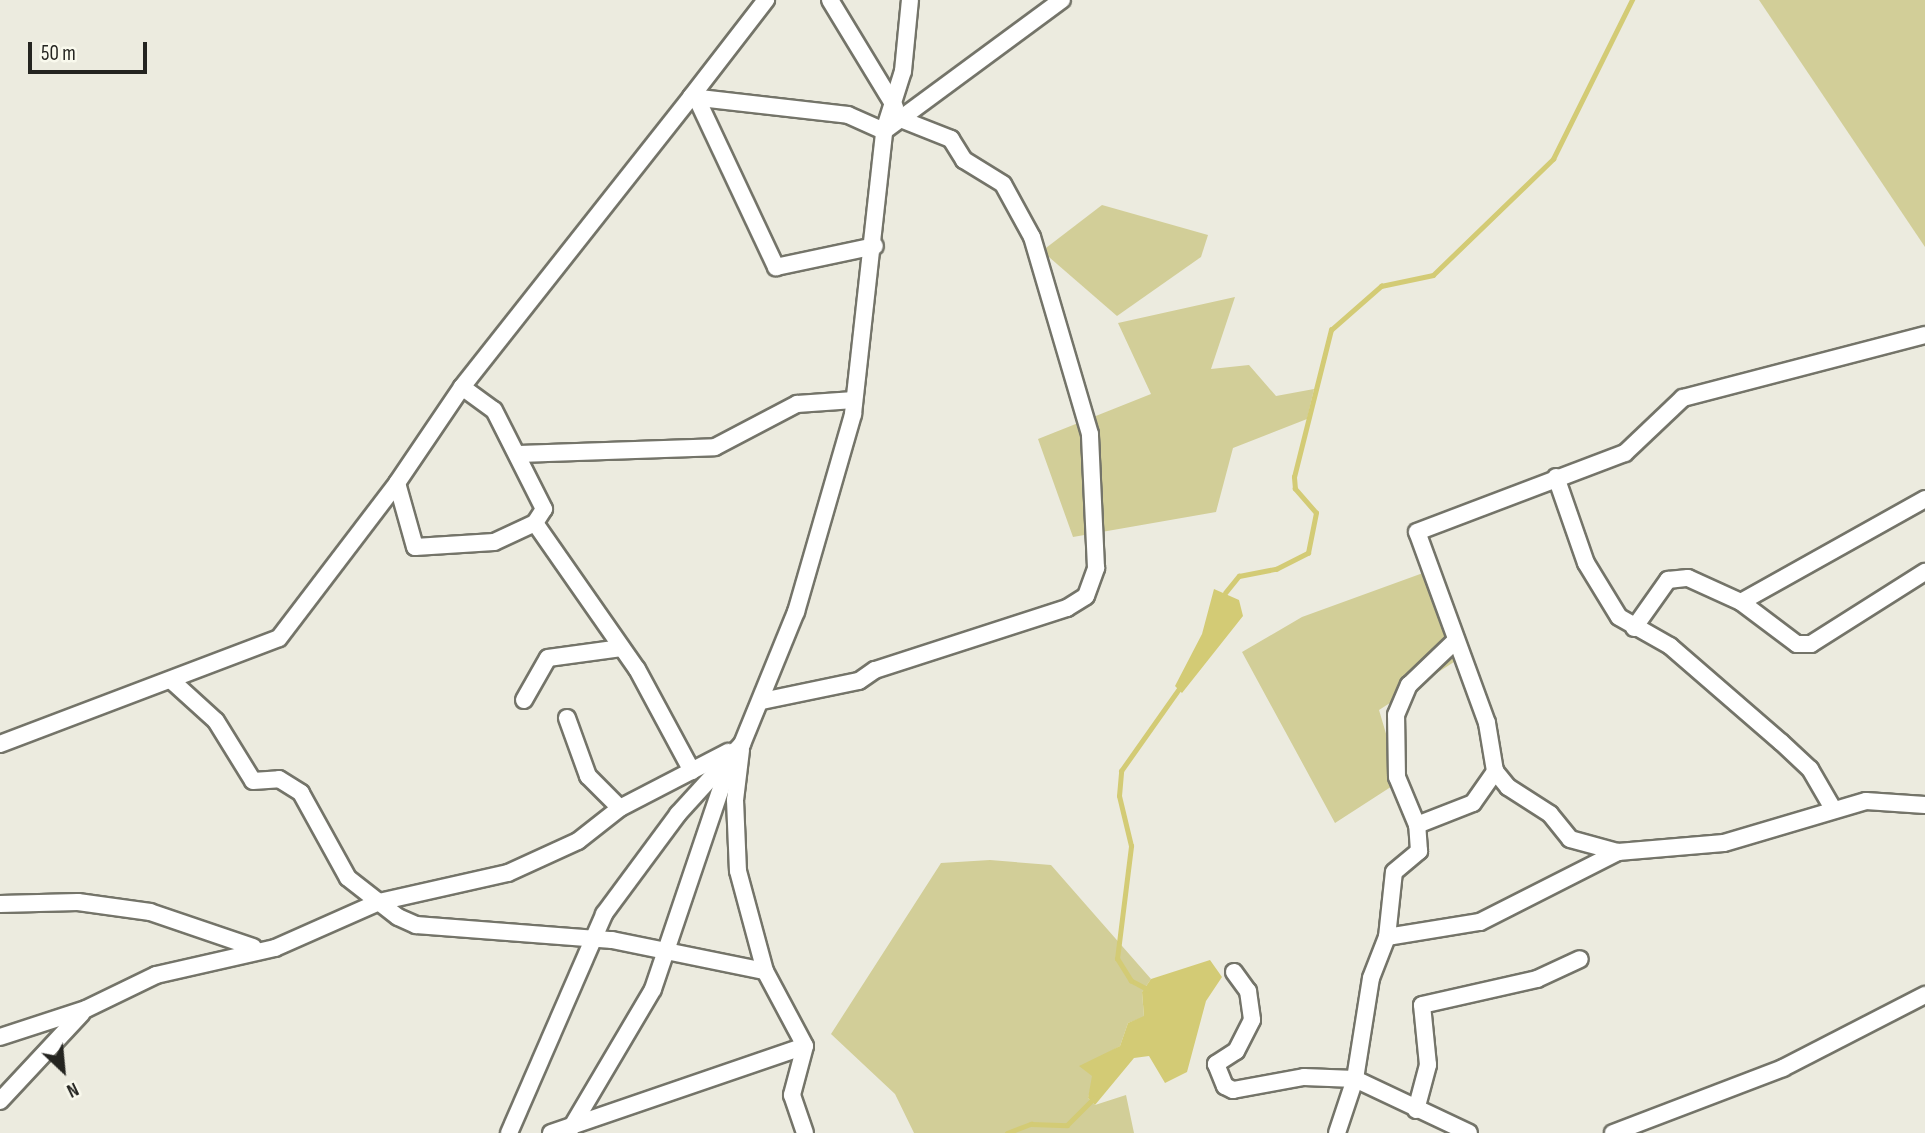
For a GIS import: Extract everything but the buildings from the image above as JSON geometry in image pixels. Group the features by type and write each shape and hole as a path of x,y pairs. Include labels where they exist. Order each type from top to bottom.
{"street":[{"path":"0,744 172,681 279,638 397,483 462,387 694,98 766,0"},
{"path":"762,701 859,681 875,670 1067,608 1086,596 1096,568 1100,537 1090,435 1032,237 1003,184 964,160 951,139 899,113 830,0"},
{"path":"899,113 911,0"},
{"path":"571,1130 667,953 737,750 762,701 796,612 854,400 875,246 884,131 899,113 1062,0"},
{"path":"694,98 848,114 884,131"},
{"path":"694,98 776,267 875,246"},
{"path":"1925,335 1683,398 1645,441 1418,531 1453,643 1481,704 1495,771 1508,787 1550,814 1570,839 1618,852 1724,843 1832,807 1866,801 1925,805"},
{"path":"397,483 415,547 486,544 535,523 544,509 520,454 494,410 462,387"},
{"path":"520,454 704,449 733,441 797,404 854,400"},
{"path":"1556,478 1586,563 1613,609 1634,628 1670,646 1781,741 1810,769 1832,807"},
{"path":"1741,602 1925,499"},
{"path":"535,523 621,648 692,771"},
{"path":"1634,628 1668,580 1678,576 1741,602 1797,644 1811,644 1925,572"},
{"path":"1337,1133 1355,1079 1371,978 1387,937 1394,872 1419,851 1417,825 1397,777 1396,715 1409,685 1453,643"},
{"path":"524,700 548,658 621,648"},
{"path":"172,681 216,721 253,780 279,779 301,793 348,878 379,902 416,925 594,937 765,971"},
{"path":"567,718 588,776 620,808"},
{"path":"0,1037 86,1009 156,975 308,937 379,902 508,873 578,841 620,808 737,750"},
{"path":"509,1133 594,937 636,867 737,750"},
{"path":"737,750 735,800 738,871 765,971 805,1046 792,1095 805,1133"},
{"path":"1417,825 1473,803 1495,771"},
{"path":"1387,937 1480,922 1618,852"},
{"path":"0,904 78,902 150,912 200,934 260,948"},
{"path":"1416,1110 1429,1065 1422,1005 1546,976 1580,960"},
{"path":"1234,972 1248,991 1252,1020 1236,1051 1216,1064 1225,1086 1233,1090 1304,1077 1355,1079 1469,1133"},
{"path":"1612,1133 1783,1068 1925,996"},
{"path":"0,1101 86,1009"},
{"path":"551,1133 571,1130 805,1046"}],"shaded area":[{"path":"1759,0 1925,0 1925,247"},
{"path":"1102,205 1208,235 1201,257 1117,316 1042,251"},
{"path":"1235,297 1211,369 1249,365 1276,396 1314,389 1307,419 1233,448 1216,512 1073,537 1038,439 1151,394 1118,323"},
{"path":"1434,569 1468,653 1379,710 1400,781 1335,823 1242,652 1302,617"},
{"path":"1214,589 1239,600 1243,616 1182,693 1175,686 1202,634"},
{"path":"990,860 1051,865 1151,979 1142,992 1144,1017 1128,1023 1120,1046 1099,1058 1088,1098 1095,1105 1126,1095 1134,1133 914,1133 895,1094 831,1034 941,863"},
{"path":"1210,960 1222,977 1206,1001 1187,1072 1165,1083 1149,1056 1134,1058 1095,1105 1088,1098 1092,1076 1079,1066 1120,1046 1128,1023 1144,1016 1142,992 1151,979"}],"waterway":[{"path":"1225,593 1239,576 1276,569 1308,553 1316,513 1295,489 1294,477 1331,330 1381,286 1433,275 1553,159 1632,0"},
{"path":"1148,990 1131,981 1117,959 1131,846 1119,796 1121,771 1181,686"},
{"path":"1007,1133 1031,1124 1067,1125 1094,1098"}]}
